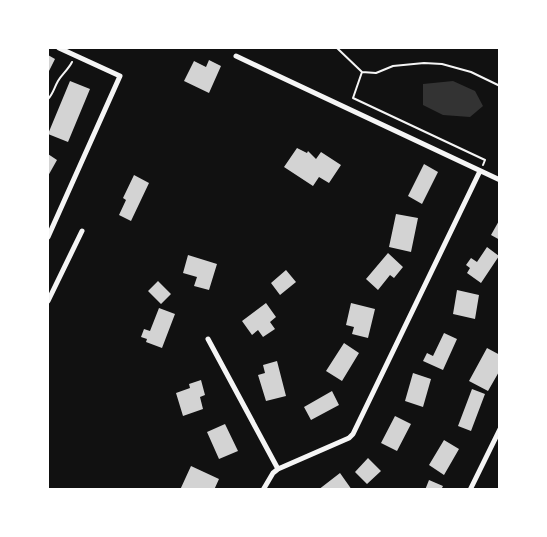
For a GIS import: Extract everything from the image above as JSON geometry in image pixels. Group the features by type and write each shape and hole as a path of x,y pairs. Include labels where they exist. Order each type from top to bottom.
{"street":[{"path":"48,238 120,76 59,48"},
{"path":"236,56 500,180"},
{"path":"262,490 273,473 278,469 349,438 353,434 480,171"},
{"path":"48,301 82,231"},
{"path":"208,338 278,469"},
{"path":"470,490 500,429"}],"path":[{"path":"337,48 362,72 376,73 401,65 442,64 471,72 500,86"},
{"path":"48,99 52,95 60,77 67,71 75,55"},
{"path":"362,72 352,98 485,160 480,171"}],"shaded area":[{"path":"453,81 475,91 483,106 470,117 443,115 423,105 423,84"}],"building":[{"path":"48,55 55,59 48,73"},
{"path":"209,60 221,66 209,93 184,81 194,61 206,67"},
{"path":"70,81 90,89 68,142 48,134"},
{"path":"297,148 307,153 308,151 316,159 321,152 341,165 329,183 319,177 313,186 284,167"},
{"path":"48,154 57,160 48,176"},
{"path":"424,164 438,172 422,204 408,196"},
{"path":"134,175 149,183 131,221 119,215 126,200 123,198"},
{"path":"396,214 418,218 411,252 389,247"},
{"path":"500,219 500,240 491,235"},
{"path":"487,247 499,256 481,283 467,273 470,268 466,265 471,258 477,262"},
{"path":"388,253 403,267 394,278 390,275 378,290 366,279"},
{"path":"188,255 217,264 209,290 194,286 197,277 183,273"},
{"path":"286,270 296,282 280,295 271,283"},
{"path":"158,281 171,294 161,304 148,291"},
{"path":"457,290 479,295 475,319 453,314"},
{"path":"266,303 276,317 270,322 275,329 263,337 258,330 252,335 242,321"},
{"path":"351,303 375,309 368,338 352,334 354,327 346,325"},
{"path":"159,308 175,314 162,348 146,342 147,339 141,337 144,329 150,331"},
{"path":"444,333 457,339 443,370 423,361 427,353 433,356"},
{"path":"344,343 359,353 342,381 326,371"},
{"path":"487,348 500,355 500,370 488,391 469,381"},
{"path":"277,361 286,396 266,401 258,375 265,373 263,365"},
{"path":"413,373 431,379 423,407 405,401"},
{"path":"201,380 205,395 200,397 203,409 183,416 176,393 190,388 189,384"},
{"path":"472,389 485,394 471,431 458,426"},
{"path":"332,391 339,405 311,420 304,407"},
{"path":"395,416 411,424 397,451 381,443"},
{"path":"225,424 238,451 219,459 207,432"},
{"path":"444,440 459,449 444,475 429,465"},
{"path":"368,458 381,471 367,484 355,472"},
{"path":"191,466 219,479 214,490 210,488 209,490 180,490"},
{"path":"340,473 352,490 318,490"},
{"path":"429,480 443,486 441,490 425,490"}]}
